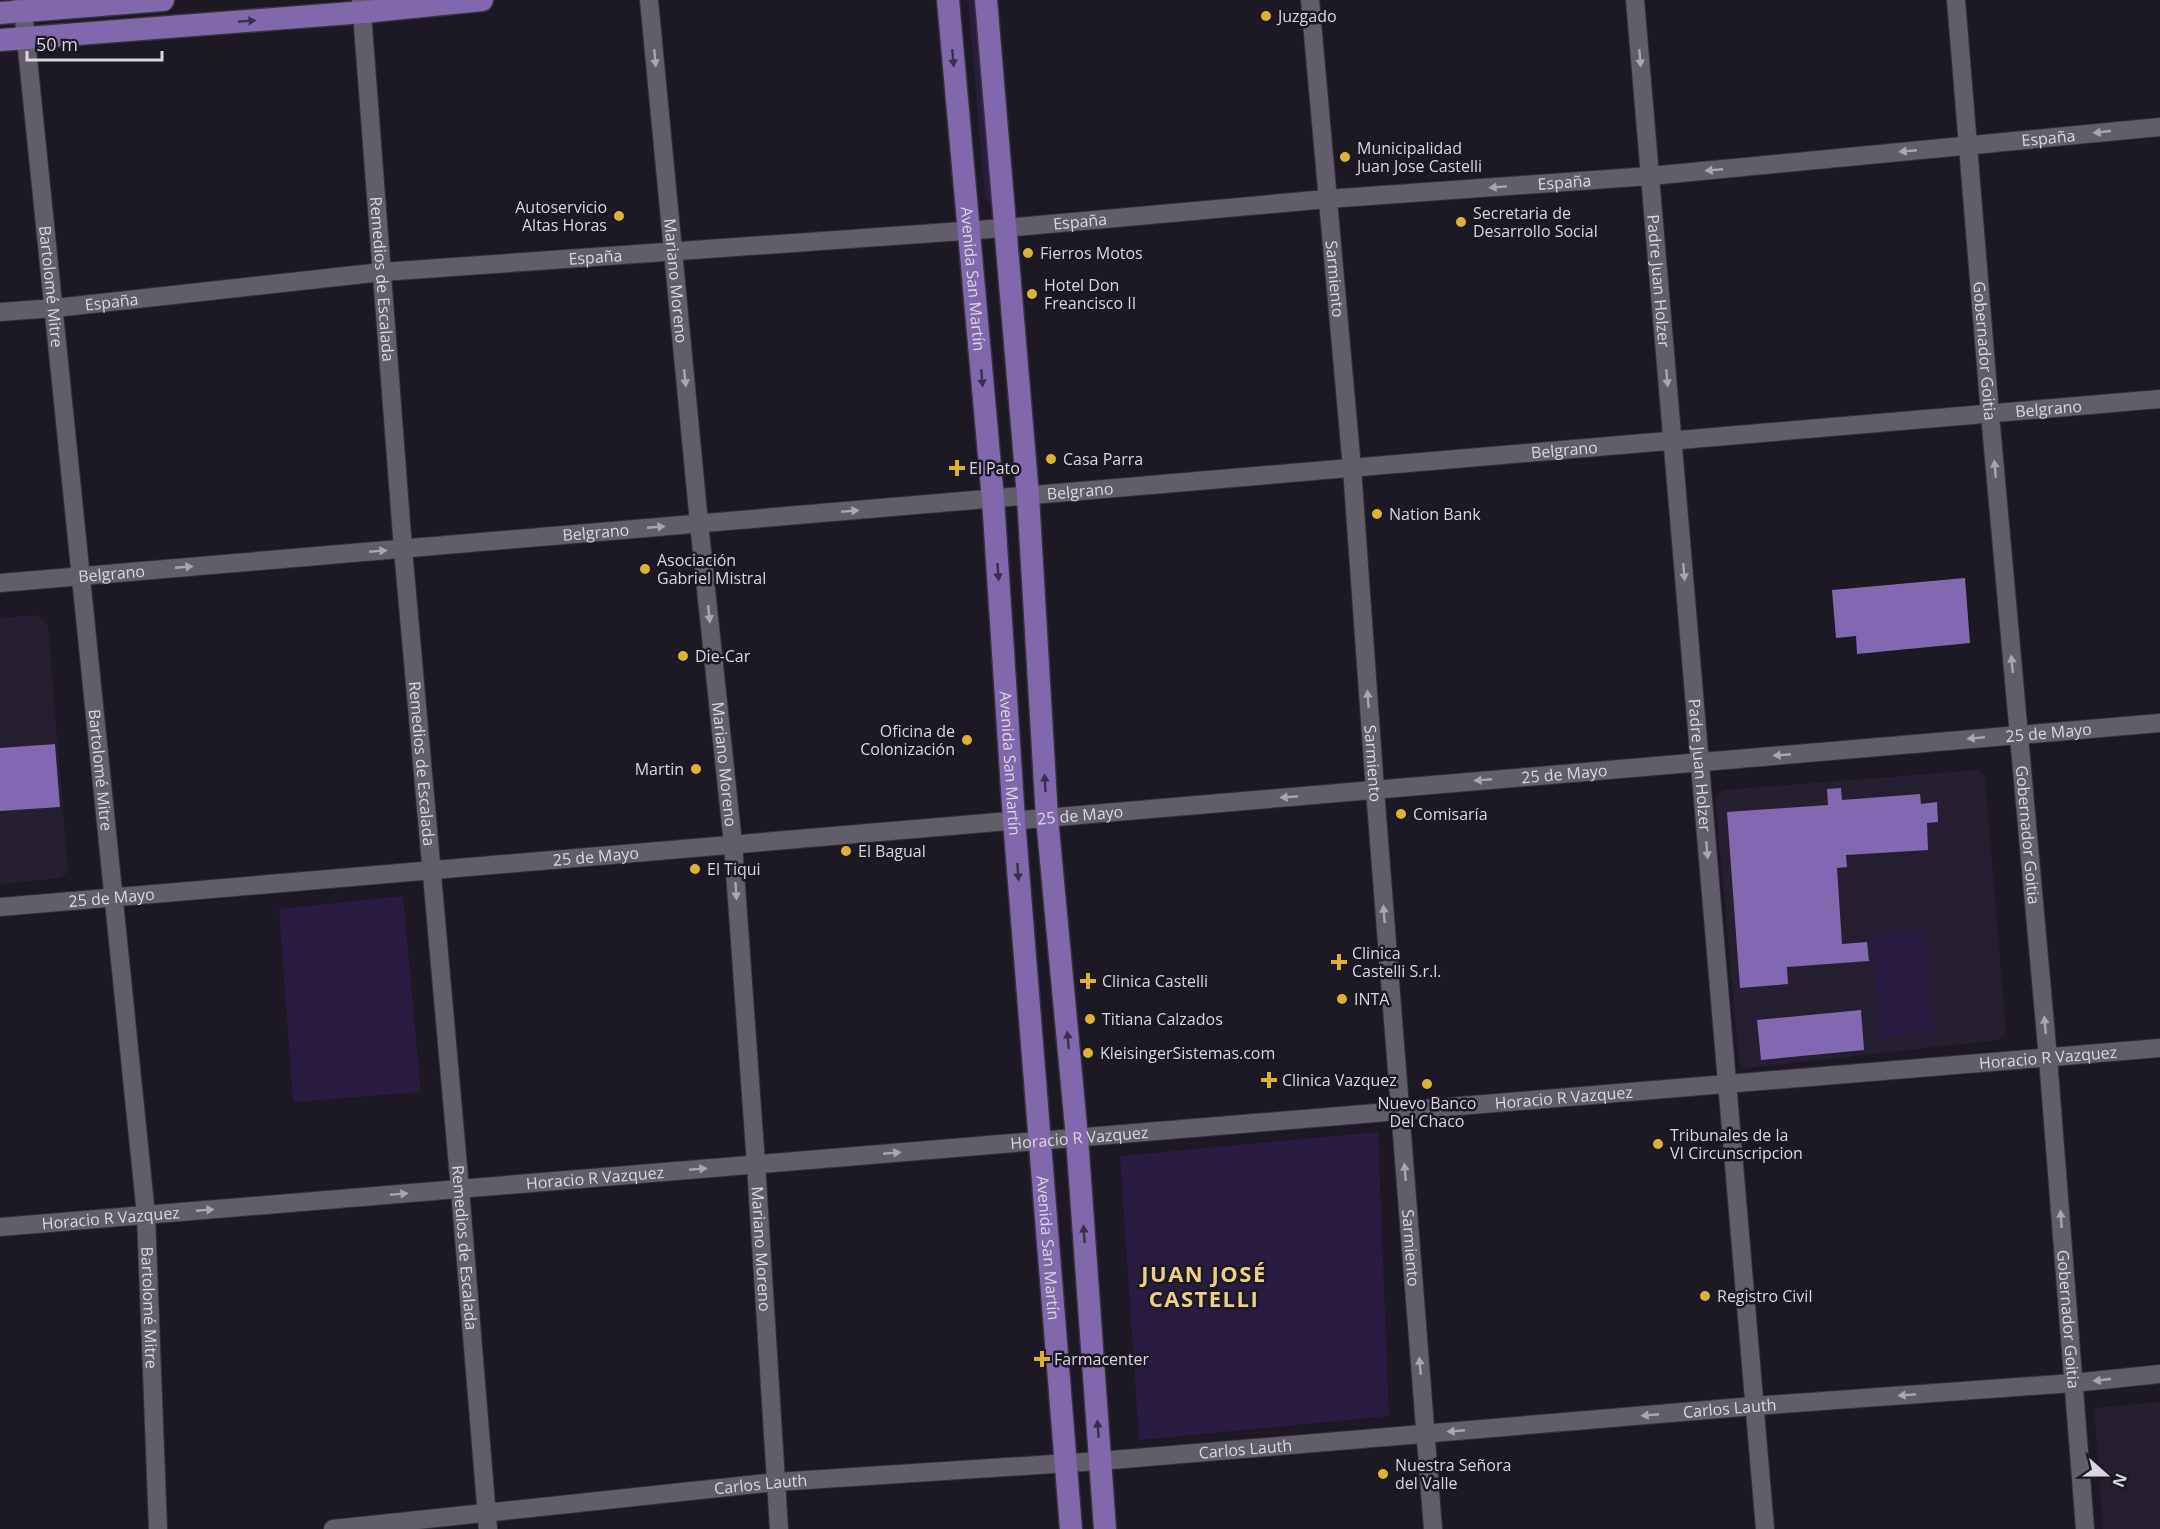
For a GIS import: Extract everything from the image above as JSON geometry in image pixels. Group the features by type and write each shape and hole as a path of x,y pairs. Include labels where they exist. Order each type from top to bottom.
{"main road":[{"path":"0,13 23,6 163,0"},
{"path":"0,40 362,6 482,0"},
{"name":"Avenida San Martín","path":"948,0 993,499 1014,820 1071,1529"},
{"name":"Avenida San Martín","path":"986,0 1028,496 1047,818 1077,1138 1105,1529"}],"street":[{"name":"Mariano Moreno","path":"649,0 699,524 733,844 779,1529"},
{"name":"Sarmiento","path":"1310,0 1352,468 1433,1529"},
{"name":"Padre Juan Holzer","path":"1635,0 1765,1529"},
{"name":"Gobernador Goitia","path":"1956,0 1990,414 2048,1058 2085,1529"},
{"name":"Bartolomé Mitre","path":"23,6 146,1215 158,1529"},
{"name":"Remedios de Escalada","path":"362,6 403,549 487,1521"},
{"name":"España","path":"0,312 382,272 1005,228 1327,199 1650,176 2160,127"},
{"name":"Belgrano","path":"0,583 2160,399"},
{"name":"25 de Mayo","path":"0,908 2160,723"},
{"name":"Horacio R Vazquez","path":"0,1227 2160,1048"},
{"name":"Carlos Lauth","path":"333,1529 487,1521 776,1482 1100,1461 1754,1406 2073,1383 2160,1374"}],"shaded area":[{"path":"968,0 981,0 994,202 988,202 985,198"},
{"path":"38,615 48,625 68,872 60,878 0,884 0,618"},
{"path":"1978,770 1985,777 2006,1033 1999,1040 1744,1068 1739,1062 1715,798 1723,790"},
{"path":"403,896 421,1092 293,1102 279,909"},
{"path":"1926,929 1934,1033 1880,1037 1872,934"},
{"path":"1378,1132 1389,1416 1139,1440 1120,1156"},
{"path":"2160,1402 2160,1529 2103,1529 2094,1408"}],"building":[{"path":"1965,578 1970,643 1857,654 1856,636 1836,638 1832,590"},
{"path":"55,744 60,807 0,811 0,748"},
{"path":"1841,788 1842,800 1920,794 1921,804 1937,802 1938,822 1927,823 1928,850 1846,855 1847,867 1837,868 1842,944 1867,942 1869,961 1787,967 1788,984 1740,988 1727,812 1828,805 1827,789"},
{"path":"1861,1010 1864,1050 1761,1060 1757,1020"}],"place":[{"name":"Juzgado","path":"1266,16"},
{"name":"Municipalidad Juan Jose Castelli","path":"1345,157"},
{"name":"Autoservicio Altas Horas","path":"619,216"},
{"name":"Secretaria de Desarrollo Social","path":"1461,222"},
{"name":"Fierros Motos","path":"1028,253"},
{"name":"Hotel Don Freancisco II","path":"1032,294"},
{"name":"Casa Parra","path":"1051,459"},
{"name":"El Pato","path":"957,468"},
{"name":"Nation Bank","path":"1377,514"},
{"name":"Asociación Gabriel Mistral","path":"645,569"},
{"name":"Die-Car","path":"683,656"},
{"name":"Oficina de Colonización","path":"967,740"},
{"name":"Martin","path":"696,769"},
{"name":"Comisaría","path":"1401,814"},
{"name":"El Bagual","path":"846,851"},
{"name":"El Tiqui","path":"695,869"},
{"name":"Clinica Castelli S.r.l.","path":"1339,962"},
{"name":"Clinica Castelli","path":"1088,981"},
{"name":"INTA","path":"1342,999"},
{"name":"Titiana Calzados","path":"1090,1019"},
{"name":"KleisingerSistemas.com","path":"1088,1053"},
{"name":"Clinica Vazquez","path":"1269,1080"},
{"name":"Nuevo Banco Del Chaco","path":"1427,1084"},
{"name":"Tribunales de la VI Circunscripcion","path":"1658,1144"},
{"name":"Registro Civil","path":"1705,1296"},
{"name":"Farmacenter","path":"1042,1359"},
{"name":"Nuestra Señora del Valle","path":"1383,1474"}],"district":[{"name":"JUAN JOSÉ CASTELLI","path":"1204,1286"}]}
